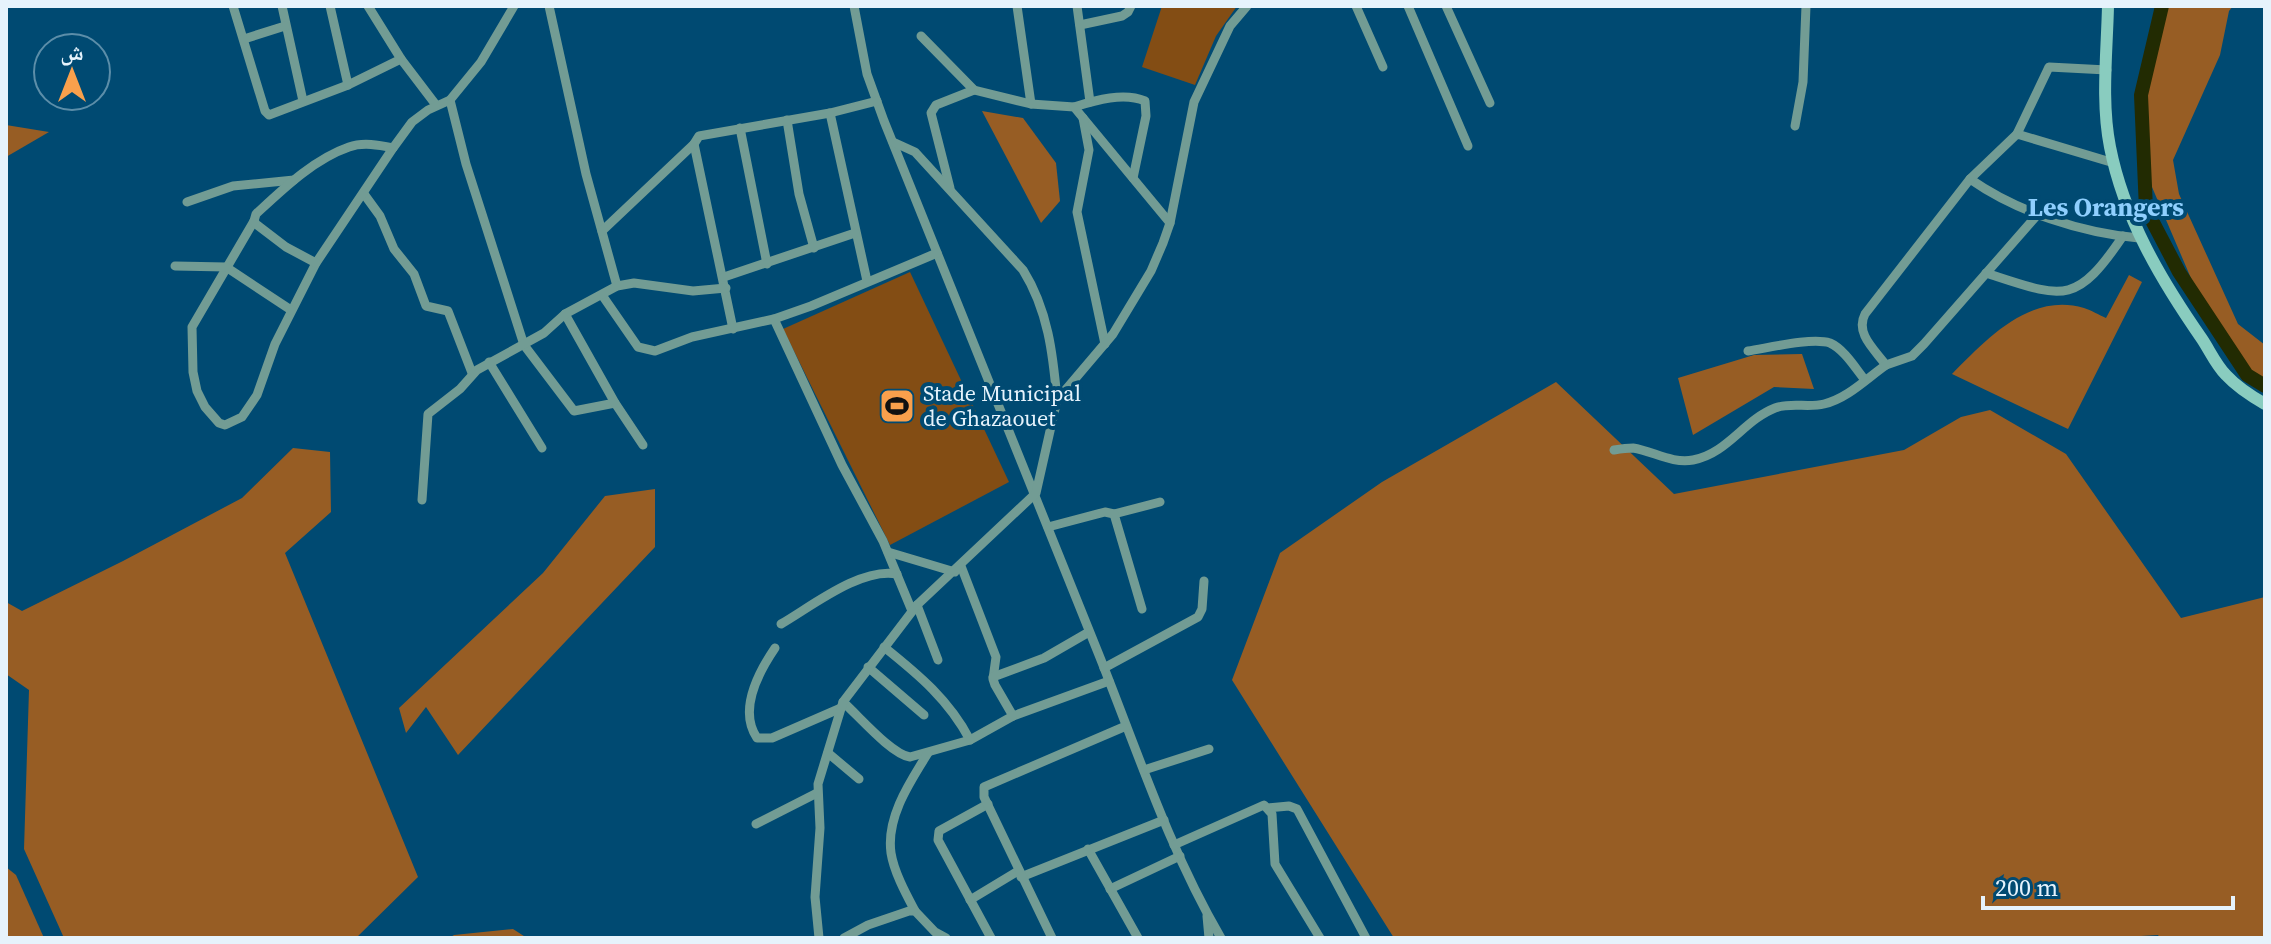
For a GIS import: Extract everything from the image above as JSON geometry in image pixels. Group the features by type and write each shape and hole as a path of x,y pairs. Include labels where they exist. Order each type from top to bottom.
{"main road":[{"path":"2108,6 2107,115 2114,163 2139,238 2225,375 2247,394 2265,404"}],"street":[{"path":"233,6 266,114 274,114 348,85 401,59"},
{"path":"282,6 303,101"},
{"path":"331,6 348,85"},
{"path":"368,6 401,59 436,105"},
{"path":"393,148 375,145 350,147 332,155 294,180 256,214 192,327 193,372 197,391 205,407 219,423 231,423 242,417 257,395 275,344 316,263 393,148 412,122 436,105 450,100 481,62 514,6"},
{"path":"549,6 570,108 617,286"},
{"path":"854,6 864,62 893,142 1036,493 1174,845 1221,938"},
{"path":"1017,6 1031,104"},
{"path":"1077,6 1090,102"},
{"path":"1080,25 1122,16 1131,6"},
{"path":"1057,400 1105,344 1151,271 1170,223 1194,102 1230,26 1247,6"},
{"path":"1356,6 1383,67"},
{"path":"1408,6 1468,146"},
{"path":"1446,6 1490,103"},
{"path":"1795,126 1803,82 1806,6"},
{"path":"244,39 285,26"},
{"path":"921,36 974,90 1031,104 1074,107 1117,98 1145,101 1146,116 1133,178"},
{"path":"1886,365 1862,332 1862,320 1970,179 2017,134 2049,67 2107,70"},
{"path":"950,190 931,113 936,105 974,90"},
{"path":"450,100 466,164 524,345 574,411 615,403"},
{"path":"602,231 702,134 830,113 877,101"},
{"path":"1074,107 1170,223"},
{"path":"830,113 867,281"},
{"path":"1083,118 1089,150 1077,212 1105,344"},
{"path":"787,120 799,194 814,248"},
{"path":"740,128 767,264"},
{"path":"2017,134 2114,163"},
{"path":"818,937 815,873 820,820 817,793 842,705 915,608 1036,493 1057,400 1048,328 1033,286 1023,270 915,152 893,142"},
{"path":"694,144 733,329"},
{"path":"1970,179 1988,192 2039,213 2089,230 2139,238"},
{"path":"187,202 233,186 294,180"},
{"path":"364,194 380,216 394,249 414,274 426,306 448,311 472,373"},
{"path":"1614,450 1632,448 1676,461 1691,461 1715,452 1761,415 1778,406 1822,405 1852,392 1886,365 1912,356 2039,213"},
{"path":"254,221 286,247 316,263"},
{"path":"724,277 855,233"},
{"path":"1986,273 2047,290 2063,292 2080,288 2101,269 2123,236"},
{"path":"602,295 620,324 643,350 655,351 692,337 774,319 937,253"},
{"path":"175,266 226,267 291,310"},
{"path":"422,500 426,419 430,411 460,389 472,373 544,333 565,314 617,286 634,283 693,291 726,288"},
{"path":"565,314 615,403 643,445"},
{"path":"774,319 938,660"},
{"path":"1748,351 1808,342 1828,343 1838,349 1865,380"},
{"path":"489,362 542,448"},
{"path":"1048,527 1095,514 1114,514 1160,502"},
{"path":"1114,514 1142,609"},
{"path":"888,552 958,569"},
{"path":"958,569 996,657 995,685 1013,716"},
{"path":"781,624 864,576 884,571 897,574"},
{"path":"1104,668 1198,617 1202,609 1204,581"},
{"path":"993,677 1044,658 1089,632"},
{"path":"884,647 941,696 958,717 970,740"},
{"path":"775,648 763,664 749,705 750,727 757,738 772,738 842,705"},
{"path":"868,667 924,715"},
{"path":"842,705 904,756 928,753 970,740 1013,716 1109,681"},
{"path":"1052,938 1019,874 983,792 984,787 1126,726"},
{"path":"1144,770 1209,749"},
{"path":"828,753 859,779"},
{"path":"928,753 899,807 891,837 891,855 915,911 935,932 946,938"},
{"path":"756,824 817,793"},
{"path":"988,804 939,831 938,840 991,938"},
{"path":"1174,845 1264,805 1272,814 1275,864 1320,938"},
{"path":"1268,808 1289,806 1297,809 1366,938"},
{"path":"970,900 1019,874 1164,820"},
{"path":"1088,849 1138,938"},
{"path":"1110,889 1180,856"},
{"path":"844,938 897,913 915,911"},
{"path":"1206,913 1209,938"}],"shaded area":[{"path":"1162,6 1237,6 1216,36 1195,85 1142,67"},
{"path":"2162,6 2233,6 2229,11 2220,55 2173,160 2179,194 2238,324 2265,345 2265,388 2256,384 2208,318 2137,152 2154,30"},
{"path":"982,111 1023,118 1056,163 1060,201 1041,223"},
{"path":"6,125 49,132 6,157"},
{"name":"Stade Municipal de Ghazaouet","path":"910,272 1009,482 890,545 783,329"},
{"path":"2129,275 2142,282 2068,429 1952,374 1994,334 2027,313 2064,305 2084,308 2106,318"},
{"path":"1802,354 1814,389 1774,387 1693,435 1678,378 1754,355"},
{"path":"1556,382 1674,494 1904,450 1961,417 1990,410 2066,454 2181,618 2265,597 2265,938 2160,938 2158,935 2107,938 1394,938 1232,680 1280,553 1382,482"},
{"path":"293,448 330,452 331,512 285,553 418,877 356,938 64,938 24,849 29,690 6,674 6,602 22,611 242,498"},
{"path":"655,489 655,547 458,755 426,707 406,733 399,708 543,573 605,496"},
{"path":"6,867 16,875 44,938 6,938"},
{"path":"513,929 527,938 449,938 454,935"}],"waterway":[{"path":"2162,6 2141,95 2146,209 2179,272 2247,375 2265,386"}],"place":[{"name":"Stade Municipal de Ghazaouet","path":"897,406"}],"district":[{"name":"Les Orangers","path":"2106,207"}]}
